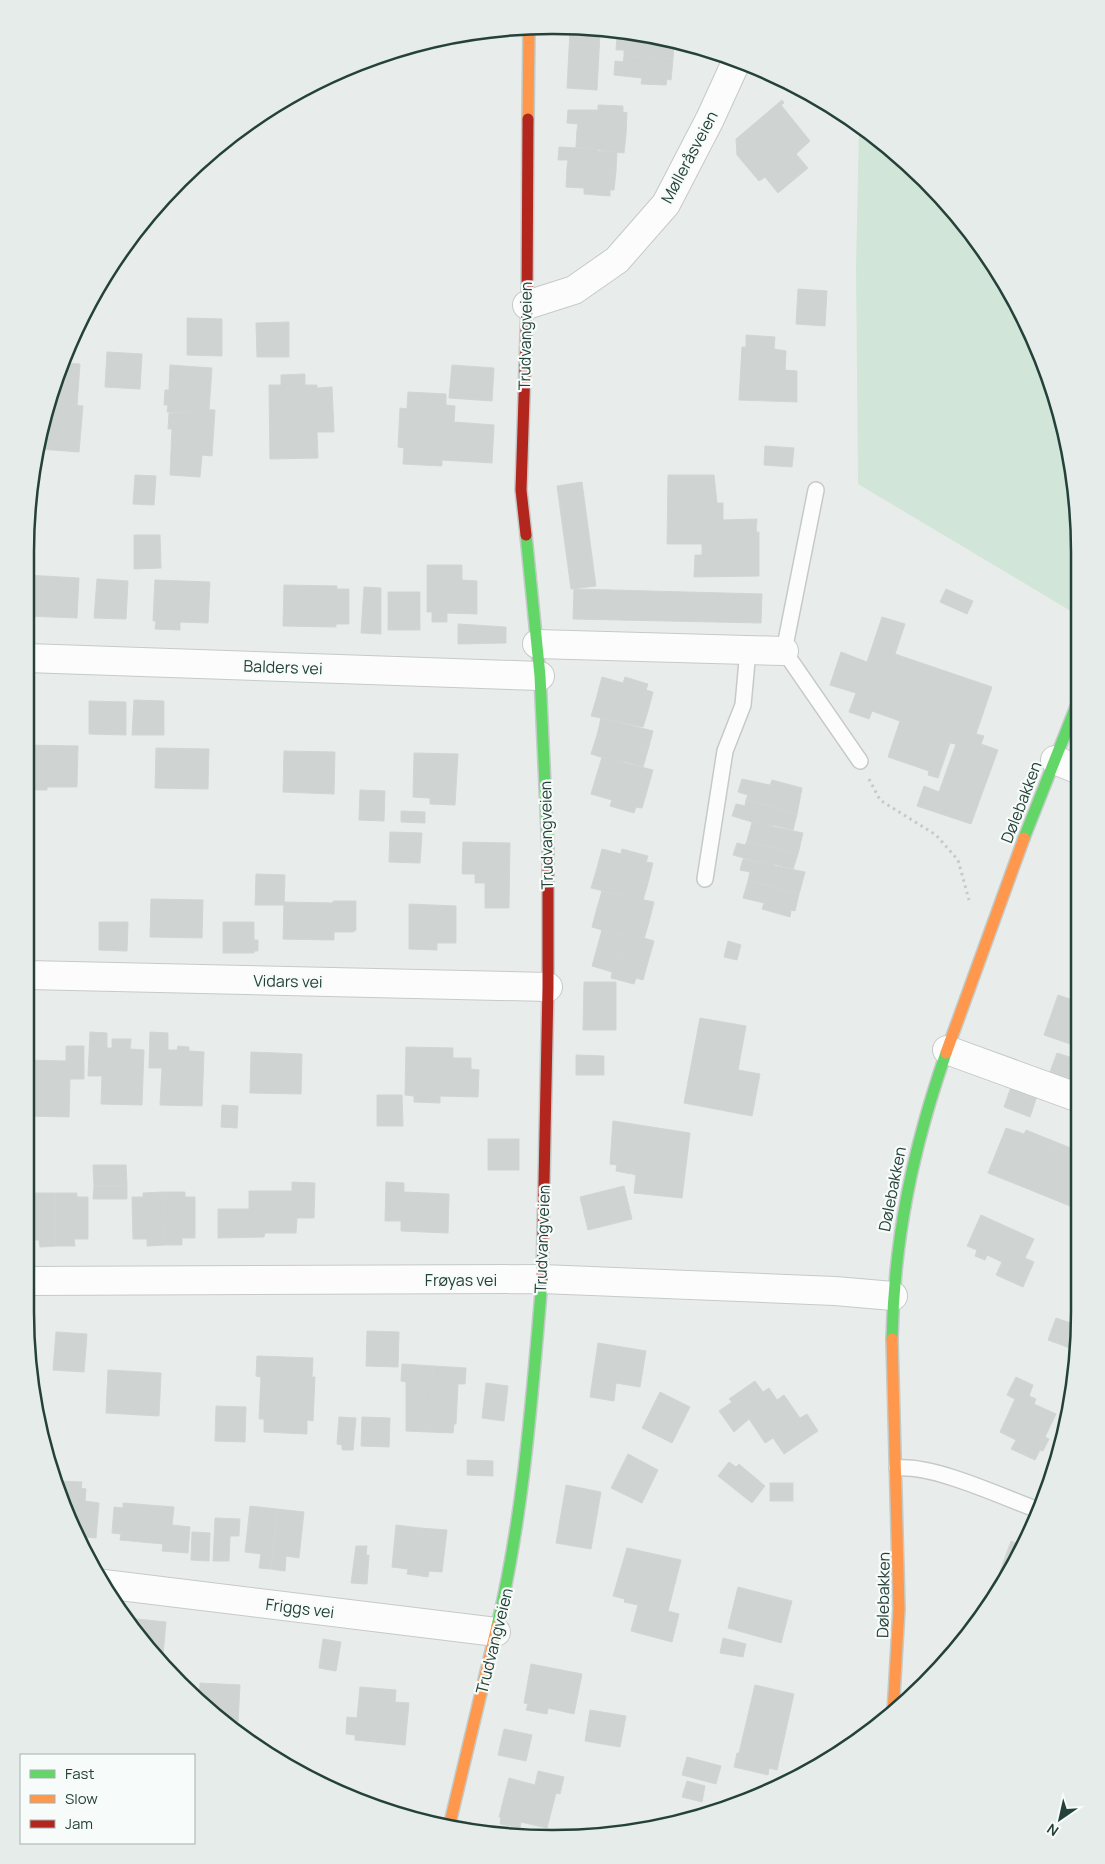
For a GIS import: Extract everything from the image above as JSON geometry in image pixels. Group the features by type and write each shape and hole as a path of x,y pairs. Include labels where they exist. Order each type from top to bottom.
{"street":[{"name":"Trudvangveien","path":"451,1820 508,1580 527,1450 542,1280 548,986 548,836 540,676 521,490 526,305 528,35"},
{"name":"Mølleråsveien","path":"526,305 574,290 617,260 666,204 710,119 734,67"},
{"path":"537,644 784,651"},
{"name":"Balders vei","path":"34,658 540,676"},
{"name":"Dølebakken","path":"897,1700 900,1560 892,1365 893,1296 901,1216 911,1165 947,1050 993,922 1067,765 1071,743"},
{"name":"Vidars vei","path":"34,975 548,986"},
{"path":"947,1050 1071,1095"},
{"name":"Frøyas vei","path":"34,1281 542,1280 835,1291 893,1296"},
{"name":"Friggs vei","path":"112,1585 496,1632"}],"lane":[{"path":"816,490 784,651 860,761"},
{"path":"705,879 725,752 743,705 748,650"},
{"path":"897,1468 913,1467 932,1472 1033,1508"}],"path":[{"path":"860,761 880,800 936,835 958,860 970,902 993,922"}],"green space":[{"path":"859,134 895,162 943,210 984,264 1002,293 1032,354 1054,418 1067,485 1070,519 1071,611 858,484 856,268"}],"building":[{"path":"570,35 600,36 597,90 567,88"},
{"path":"617,38 620,38 674,48 673,59 624,56 624,50 616,50"},
{"path":"624,56 673,59 671,80 667,79 666,85 641,84 642,78 614,75 615,61 623,62"},
{"path":"782,100 784,103 781,105 810,141 796,154 808,168 778,193 765,177 759,181 737,155 736,139"},
{"path":"598,105 623,106 623,113 627,112 626,134 577,130 578,124 567,123 568,110 598,110"},
{"path":"577,130 626,134 624,153 576,147"},
{"path":"559,147 617,152 616,171 567,167 568,160 558,160"},
{"path":"567,167 616,171 614,190 610,190 610,196 584,194 584,188 566,187"},
{"path":"798,289 827,291 825,326 796,324"},
{"path":"187,318 222,319 222,356 187,355"},
{"path":"289,322 289,357 257,357 256,323"},
{"path":"746,335 775,337 774,349 786,351 785,370 797,371 797,402 739,400 742,347 746,347"},
{"path":"107,352 142,354 140,389 105,387"},
{"path":"69,363 80,364 77,406 60,404 59,407 54,407"},
{"path":"170,365 212,368 209,410 191,409 191,413 167,412 168,405 164,405 165,390 169,390"},
{"path":"452,365 494,368 492,401 449,398"},
{"path":"305,374 305,385 317,385 317,388 332,387 334,432 317,432 318,458 270,459 269,385 281,385 281,375"},
{"path":"408,392 446,394 446,405 455,406 454,422 494,425 492,463 442,460 442,466 403,464 404,448 398,447 400,408 407,409"},
{"path":"60,404 83,406 79,452 44,449 54,407 59,407"},
{"path":"191,409 215,410 212,456 202,455 200,477 170,475 172,429 168,429 169,413 191,413"},
{"path":"765,446 794,448 792,467 764,465"},
{"path":"135,475 156,476 154,505 133,504"},
{"path":"668,475 714,475 717,503 723,503 723,520 757,519 756,532 759,532 759,576 694,577 695,555 702,555 702,544 667,544"},
{"path":"582,482 596,586 571,589 557,486"},
{"path":"134,535 160,535 161,568 134,569"},
{"path":"427,565 462,565 462,580 477,581 477,614 447,613 447,622 432,622 432,612 427,612"},
{"path":"34,575 79,578 77,618 34,616"},
{"path":"97,579 128,581 126,619 94,618"},
{"path":"155,580 210,582 208,623 180,622 180,630 155,629 156,621 153,621"},
{"path":"284,585 337,586 337,589 349,589 349,624 336,624 336,627 283,626"},
{"path":"364,587 381,588 381,634 361,633"},
{"path":"574,589 762,594 761,623 573,619"},
{"path":"946,589 973,601 967,614 940,602"},
{"path":"388,592 420,592 420,630 388,630"},
{"path":"882,617 905,624 895,654 992,687 976,734 984,736 981,744 998,750 971,824 917,806 924,786 939,792 956,744 950,743 938,778 928,775 929,771 888,757 900,721 872,711 869,719 849,712 856,693 830,685 841,652 867,662"},
{"path":"458,624 506,627 506,643 458,644"},
{"path":"602,677 623,683 625,677 648,684 646,690 653,692 648,711 597,696"},
{"path":"597,696 648,711 643,727 591,716"},
{"path":"134,700 164,701 164,735 132,735"},
{"path":"89,701 126,702 126,735 89,734"},
{"path":"601,718 653,731 648,750 597,735"},
{"path":"597,735 648,750 643,767 623,761 623,764 591,754"},
{"path":"34,745 78,746 77,787 47,787 47,790 34,790"},
{"path":"156,748 209,749 208,789 155,788"},
{"path":"284,751 335,752 334,794 283,792"},
{"path":"414,753 458,754 455,805 430,804 430,798 413,797"},
{"path":"602,757 653,770 647,791 596,777"},
{"path":"596,777 647,791 642,808 636,807 634,813 610,806 612,800 591,794"},
{"path":"742,779 770,785 772,780 802,788 797,814 746,800 748,795 738,792"},
{"path":"360,790 385,791 384,821 359,820"},
{"path":"746,800 797,814 793,830 773,825 772,828 732,816 736,804 745,806"},
{"path":"401,811 425,812 425,823 401,822"},
{"path":"752,822 803,833 798,854 747,841"},
{"path":"390,832 422,833 420,863 389,862"},
{"path":"747,841 798,854 793,869 774,864 774,867 733,855 737,843 745,845"},
{"path":"463,842 510,843 509,908 485,908 485,883 475,883 475,874 462,874"},
{"path":"602,849 621,854 622,849 648,856 646,862 653,863 648,883 597,868"},
{"path":"743,859 805,872 799,894 748,881 750,872 740,870"},
{"path":"597,868 648,883 643,900 591,888"},
{"path":"256,874 285,875 284,905 255,905"},
{"path":"748,881 799,894 795,911 791,910 790,917 762,909 764,903 743,898"},
{"path":"602,891 654,902 649,922 597,908"},
{"path":"151,899 203,900 202,938 150,937"},
{"path":"333,901 356,901 356,930 353,932 334,932 334,940 283,939 284,902 333,903"},
{"path":"409,904 456,906 456,943 437,943 437,950 409,949"},
{"path":"597,908 649,922 644,939 623,932 622,936 592,927"},
{"path":"99,922 128,922 127,951 99,950"},
{"path":"223,922 254,922 254,940 258,940 258,951 254,951 254,953 223,953"},
{"path":"602,930 622,936 623,932 654,941 648,962 597,948"},
{"path":"728,941 741,945 737,960 724,957"},
{"path":"597,948 648,962 643,980 636,978 634,984 611,978 612,972 592,966"},
{"path":"584,982 616,982 616,1030 583,1030"},
{"path":"1058,995 1071,999 1071,1044 1044,1035"},
{"path":"700,1018 746,1026 738,1070 760,1074 752,1116 684,1103"},
{"path":"90,1032 107,1033 107,1048 112,1048 112,1039 131,1039 130,1049 144,1050 142,1105 101,1104 102,1076 88,1076"},
{"path":"150,1032 168,1033 168,1050 177,1050 178,1046 189,1047 189,1051 204,1052 202,1106 160,1105 162,1068 149,1068"},
{"path":"66,1046 84,1046 84,1079 70,1079 69,1117 34,1116 34,1060 66,1061"},
{"path":"406,1047 453,1048 453,1058 471,1058 471,1069 479,1070 478,1097 440,1096 440,1103 414,1102 414,1096 405,1095"},
{"path":"251,1052 302,1054 301,1094 250,1093"},
{"path":"1057,1053 1071,1057 1071,1079 1050,1072"},
{"path":"576,1055 604,1056 604,1075 576,1075"},
{"path":"1011,1087 1037,1096 1030,1117 1004,1107"},
{"path":"377,1095 402,1095 403,1126 377,1126"},
{"path":"222,1105 238,1106 237,1128 221,1127"},
{"path":"613,1121 690,1133 682,1198 634,1193 636,1175 632,1174 633,1167 631,1174 616,1171 617,1165 610,1164"},
{"path":"1006,1128 1024,1134 1026,1130 1071,1148 1070,1154 1051,1146 1033,1191 988,1173"},
{"path":"488,1139 519,1139 519,1170 488,1170"},
{"path":"1051,1146 1071,1155 1070,1206 1033,1191"},
{"path":"93,1165 126,1165 127,1186 94,1186"},
{"path":"292,1182 315,1183 314,1218 297,1218 296,1233 265,1233 264,1237 218,1238 218,1209 249,1209 249,1191 292,1191"},
{"path":"386,1182 404,1183 404,1192 449,1194 448,1233 401,1231 401,1221 385,1221"},
{"path":"94,1186 127,1186 127,1199 93,1199"},
{"path":"624,1186 632,1219 588,1230 580,1197"},
{"path":"164,1192 165,1245 147,1246 147,1239 133,1239 132,1197 143,1197 143,1193"},
{"path":"164,1192 185,1192 185,1197 195,1197 195,1238 182,1238 182,1245 165,1245"},
{"path":"35,1193 56,1193 56,1246 40,1247 39,1240 34,1240"},
{"path":"56,1193 77,1193 77,1197 88,1197 88,1239 74,1239 75,1246 56,1246"},
{"path":"981,1215 1034,1239 1025,1258 1034,1262 1023,1287 996,1275 1002,1262 987,1255 985,1260 975,1256 977,1250 967,1246"},
{"path":"1056,1318 1071,1323 1070,1348 1048,1340"},
{"path":"367,1331 399,1332 398,1367 366,1366"},
{"path":"56,1332 87,1334 84,1372 53,1370"},
{"path":"598,1343 646,1351 640,1387 616,1383 614,1401 590,1397"},
{"path":"257,1356 313,1358 312,1377 315,1377 313,1421 307,1420 307,1434 264,1432 264,1419 259,1419 261,1377 256,1376"},
{"path":"402,1364 433,1366 430,1432 406,1431 406,1382 401,1381"},
{"path":"433,1366 466,1368 465,1384 458,1384 456,1424 454,1424 453,1433 430,1432"},
{"path":"108,1370 161,1373 159,1416 106,1413"},
{"path":"1016,1377 1033,1385 1029,1396 1036,1399 1034,1404 1056,1414 1045,1437 1049,1439 1043,1451 1040,1450 1035,1460 1011,1449 1016,1440 1000,1432 1015,1399 1007,1395"},
{"path":"755,1381 763,1392 769,1388 777,1400 784,1395 800,1418 807,1414 818,1431 784,1454 773,1438 765,1443 749,1419 734,1432 719,1411 732,1402 729,1399"},
{"path":"486,1383 508,1386 504,1421 482,1418"},
{"path":"660,1392 690,1407 672,1443 642,1428"},
{"path":"216,1406 246,1407 245,1442 215,1441"},
{"path":"339,1417 356,1418 353,1450 342,1450 342,1445 337,1444"},
{"path":"362,1417 390,1418 389,1447 361,1446"},
{"path":"628,1454 658,1470 642,1503 611,1488"},
{"path":"467,1460 493,1461 493,1476 467,1475"},
{"path":"729,1462 736,1467 739,1464 765,1486 752,1503 718,1476"},
{"path":"62,1481 82,1482 81,1488 86,1489 85,1501 99,1503 96,1538 85,1537"},
{"path":"770,1483 793,1483 793,1501 770,1501"},
{"path":"566,1485 601,1492 591,1549 556,1543"},
{"path":"123,1503 174,1507 172,1525 190,1527 188,1553 162,1551 163,1544 120,1540 121,1534 112,1533 114,1507 123,1508"},
{"path":"250,1506 277,1509 271,1569 259,1568 261,1554 245,1552"},
{"path":"277,1509 304,1512 299,1558 286,1556 285,1571 271,1569"},
{"path":"215,1518 240,1519 239,1536 230,1536 229,1561 213,1561"},
{"path":"396,1525 420,1528 415,1575 407,1574 408,1569 392,1567"},
{"path":"420,1528 447,1530 442,1572 429,1571 428,1577 415,1575"},
{"path":"192,1532 210,1533 209,1561 191,1560"},
{"path":"1011,1541 1017,1543 1002,1571 998,1577"},
{"path":"356,1546 367,1546 366,1555 369,1555 367,1584 351,1583"},
{"path":"627,1548 681,1560 668,1611 679,1614 672,1642 631,1631 638,1605 624,1602 625,1599 613,1596"},
{"path":"738,1587 792,1601 781,1643 728,1628"},
{"path":"135,1619 166,1622 163,1655"},
{"path":"723,1638 746,1644 743,1657 720,1653"},
{"path":"323,1639 341,1642 336,1671 319,1668"},
{"path":"531,1664 582,1674 574,1714 548,1708 547,1714 526,1710 528,1704 524,1703"},
{"path":"200,1683 240,1685 238,1722 210,1702 200,1692"},
{"path":"755,1685 794,1694 777,1770 769,1768 768,1775 734,1767"},
{"path":"360,1687 396,1690 395,1702 409,1703 405,1745 355,1740 355,1735 346,1734 347,1717 357,1718"},
{"path":"590,1710 626,1716 620,1747 585,1741"},
{"path":"504,1729 532,1735 526,1761 498,1755"},
{"path":"687,1757 721,1766 716,1784 682,1775"},
{"path":"538,1771 564,1777 560,1794 556,1793 547,1828 521,1822 520,1828 500,1824 501,1817 499,1817 509,1778 535,1785"},
{"path":"687,1781 705,1786 702,1802 682,1797"}],"traffic: fast":[{"path":"526,535 540,676 548,852"},
{"path":"1024,838 1071,719"},
{"path":"892,1339 897,1265 907,1194 924,1124 946,1053"},
{"path":"497,1626 514,1541 526,1454 542,1281"}],"traffic: slow":[{"path":"528,119 529,35"},
{"path":"946,1053 1024,838"},
{"path":"892,1339 899,1609 894,1703"},
{"path":"451,1820 497,1626"}],"traffic: jam":[{"path":"526,535 521,490 527,305 528,119"},
{"path":"542,1281 548,987 548,852"}]}
